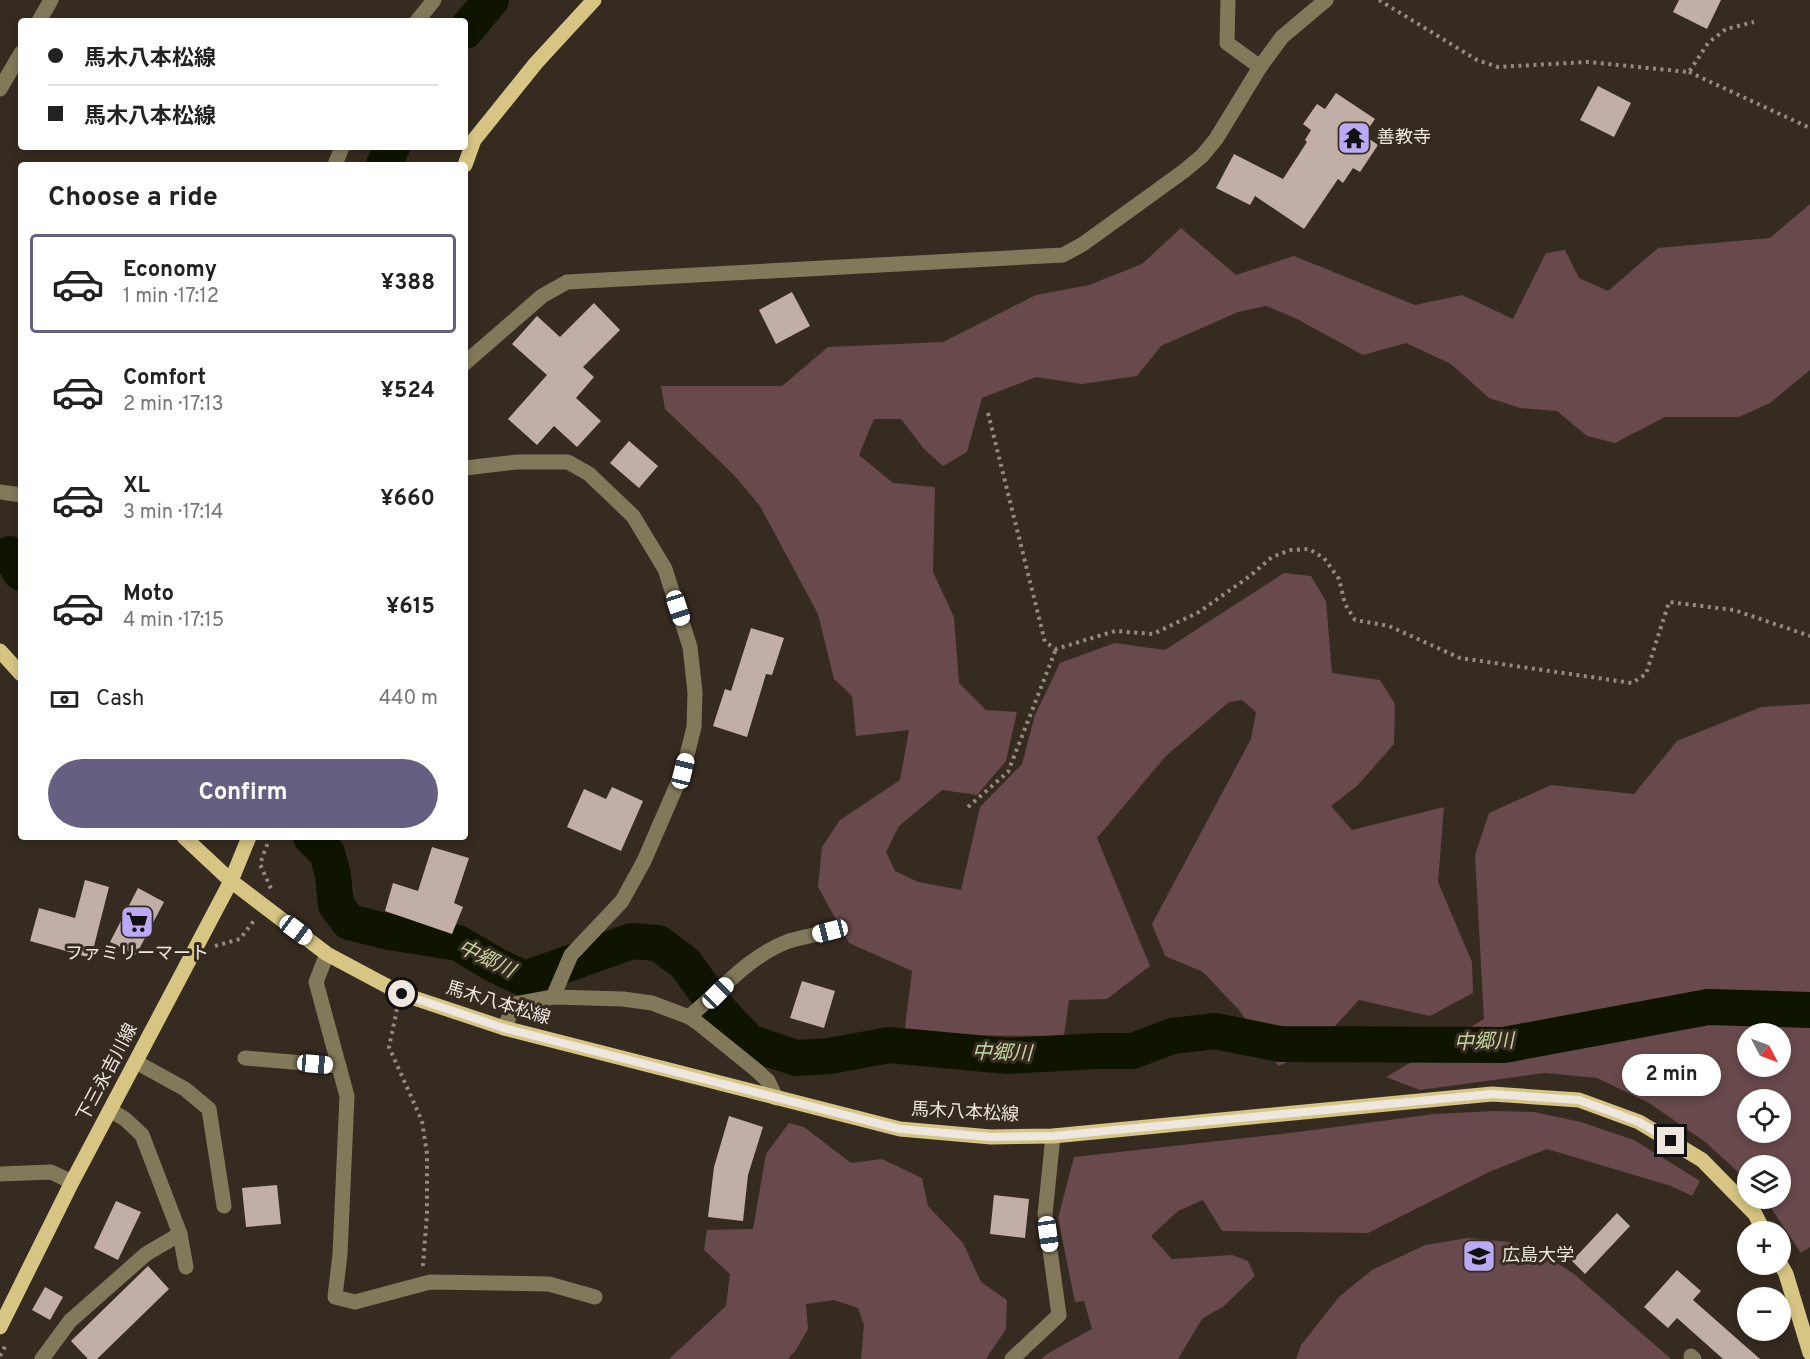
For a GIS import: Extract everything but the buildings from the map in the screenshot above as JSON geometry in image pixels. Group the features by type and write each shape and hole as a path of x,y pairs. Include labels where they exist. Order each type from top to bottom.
{"main road":[{"path":"466,162 474,140 536,63 594,0"},
{"path":"0,651 18,671"},
{"name":"馬木八本松線","path":"187,840 231,881 327,954 402,994 504,1028 900,1129 991,1137 1053,1136 1492,1094 1579,1100 1639,1122 1702,1160 1755,1214 1758,1221"},
{"name":"下三永吉川線","path":"5,1331 72,1182 231,881 248,840"},
{"path":"1786,1275 1810,1353"}],"street":[{"path":"41,18 51,0"},
{"path":"419,18 434,0"},
{"path":"1228,0 1227,43 1260,66"},
{"path":"468,360 542,296 567,282 1064,255 1093,237 1202,156 1216,139 1260,66 1282,37 1326,0"},
{"path":"0,89 18,58"},
{"path":"468,468 517,462 568,462 589,474 633,516 665,569 690,647 695,692 694,727 683,771 644,861 622,901 571,955 553,997"},
{"path":"0,492 18,495"},
{"path":"689,1017 760,956 788,942 830,931"},
{"path":"327,954 316,981 347,1096 340,1254 335,1297 355,1302 430,1282 549,1284 595,1297"},
{"path":"504,1028 515,1004 553,997 623,999 651,1003 689,1017 756,1069 768,1082 776,1098"},
{"path":"245,1058 339,1066"},
{"path":"136,1062 185,1089 209,1109 224,1206"},
{"path":"110,1110 125,1119 142,1136 180,1233 186,1267"},
{"path":"1012,1359 1059,1315 1045,1214 1053,1136"},
{"path":"0,1174 51,1172 72,1182"},
{"path":"42,1359 70,1321 146,1254 180,1233"}],"path":[{"path":"1379,0 1477,60 1498,67 1588,62 1689,72 1810,128"},
{"path":"1689,72 1708,43 1726,29 1754,22"},
{"path":"988,413 1046,642 1056,649"},
{"path":"1056,649 1116,631 1154,634 1198,612 1250,576 1272,557 1291,550 1309,549 1324,558 1339,579 1345,604 1355,620 1389,626 1460,658 1632,683 1646,674 1669,602 1734,610 1810,636"},
{"path":"968,807 1008,772 1056,649"},
{"path":"214,946 240,939 266,907 272,890 260,864 269,840"},
{"path":"402,994 389,1047 422,1121 427,1154 427,1214 423,1265 430,1282"},
{"path":"0,1356 5,1331"}],"shaded area":[{"path":"1810,204 1810,370 1770,403 1739,417 1665,417 1615,443 1587,436 1557,411 1520,408 1489,398 1451,364 1406,343 1363,355 1295,318 1266,306 1238,312 1161,346 1137,376 1082,384 1036,377 982,398 967,452 943,466 924,449 901,419 874,419 859,455 893,483 935,487 933,572 954,617 959,683 986,710 1017,712 1006,761 977,795 942,790 899,826 886,852 895,871 918,882 961,890 980,807 1022,764 1035,715 1060,663 1115,643 1165,650 1284,573 1311,576 1326,601 1332,673 1380,680 1395,704 1394,744 1357,786 1331,806 1352,830 1444,807 1438,882 1472,962 1473,993 1430,1016 1359,1000 1310,1053 1278,1066 1239,1010 1203,972 1165,956 1152,924 1251,739 1256,712 1242,700 1229,702 1166,756 1097,838 1150,966 1107,999 1069,1000 1064,1036 904,1035 912,971 849,943 818,887 822,847 840,820 900,780 909,730 856,736 852,696 834,679 818,614 760,506 734,475 665,409 661,386 782,386 828,347 943,342 1036,295 1089,285 1142,264 1181,228 1236,275 1294,256 1415,305 1462,295 1513,319 1546,253 1565,250 1579,278 1608,291 1658,248 1770,238"},
{"path":"1810,704 1810,1247 1801,1253 1791,1238 1791,1221 1780,1221 1772,1209 1791,1209 1791,1155 1737,1155 1737,1171 1704,1141 1649,1103 1597,1078 1545,1073 1420,1090 1386,1077 1484,1019 1475,855 1489,813 1551,785 1634,794 1677,741 1761,707"},
{"path":"1534,1112 1581,1122 1634,1140 1700,1181 1692,1196 1671,1186 1547,1149 1489,1172 1368,1233 1222,1231 1203,1200 1178,1211 1151,1236 1172,1259 1232,1255 1248,1261 1255,1276 1224,1306 1202,1319 1178,1359 1041,1359 1092,1329 1084,1301 1075,1302 1058,1218 1074,1157 1434,1114"},
{"path":"789,1123 804,1127 851,1163 882,1159 922,1178 928,1206 963,1243 981,1282 1007,1300 1006,1329 986,1359 861,1359 864,1325 858,1308 834,1300 806,1304 808,1329 788,1359 669,1359 726,1306 730,1274 704,1250 707,1230 753,1229 766,1154"},
{"path":"1468,1238 1509,1242 1541,1253 1574,1274 1671,1359 1296,1359 1301,1345 1339,1297 1372,1270 1425,1245"}],"waterway":[{"path":"468,27 491,0"},
{"path":"385,162 391,150"},
{"name":"中郷川","path":"10,554 18,568"},
{"name":"中郷川","path":"314,840 327,853 333,875 336,905 349,922 389,932 458,943 497,966 525,979 632,941 658,943 685,963 719,1010 749,1042 796,1058 830,1056 889,1045 1008,1056 1133,1051 1172,1036 1215,1031 1280,1044 1504,1045 1708,1007 1810,1010"}],"place":[{"name":"善教寺","path":"1354,138"},
{"name":"ファミリーマート","path":"137,922"},
{"name":"広島大学","path":"1479,1256"}],"route":[{"path":"402,994 504,1028 900,1129 991,1137 1053,1136 1492,1094 1579,1100 1639,1122 1671,1141"}]}
